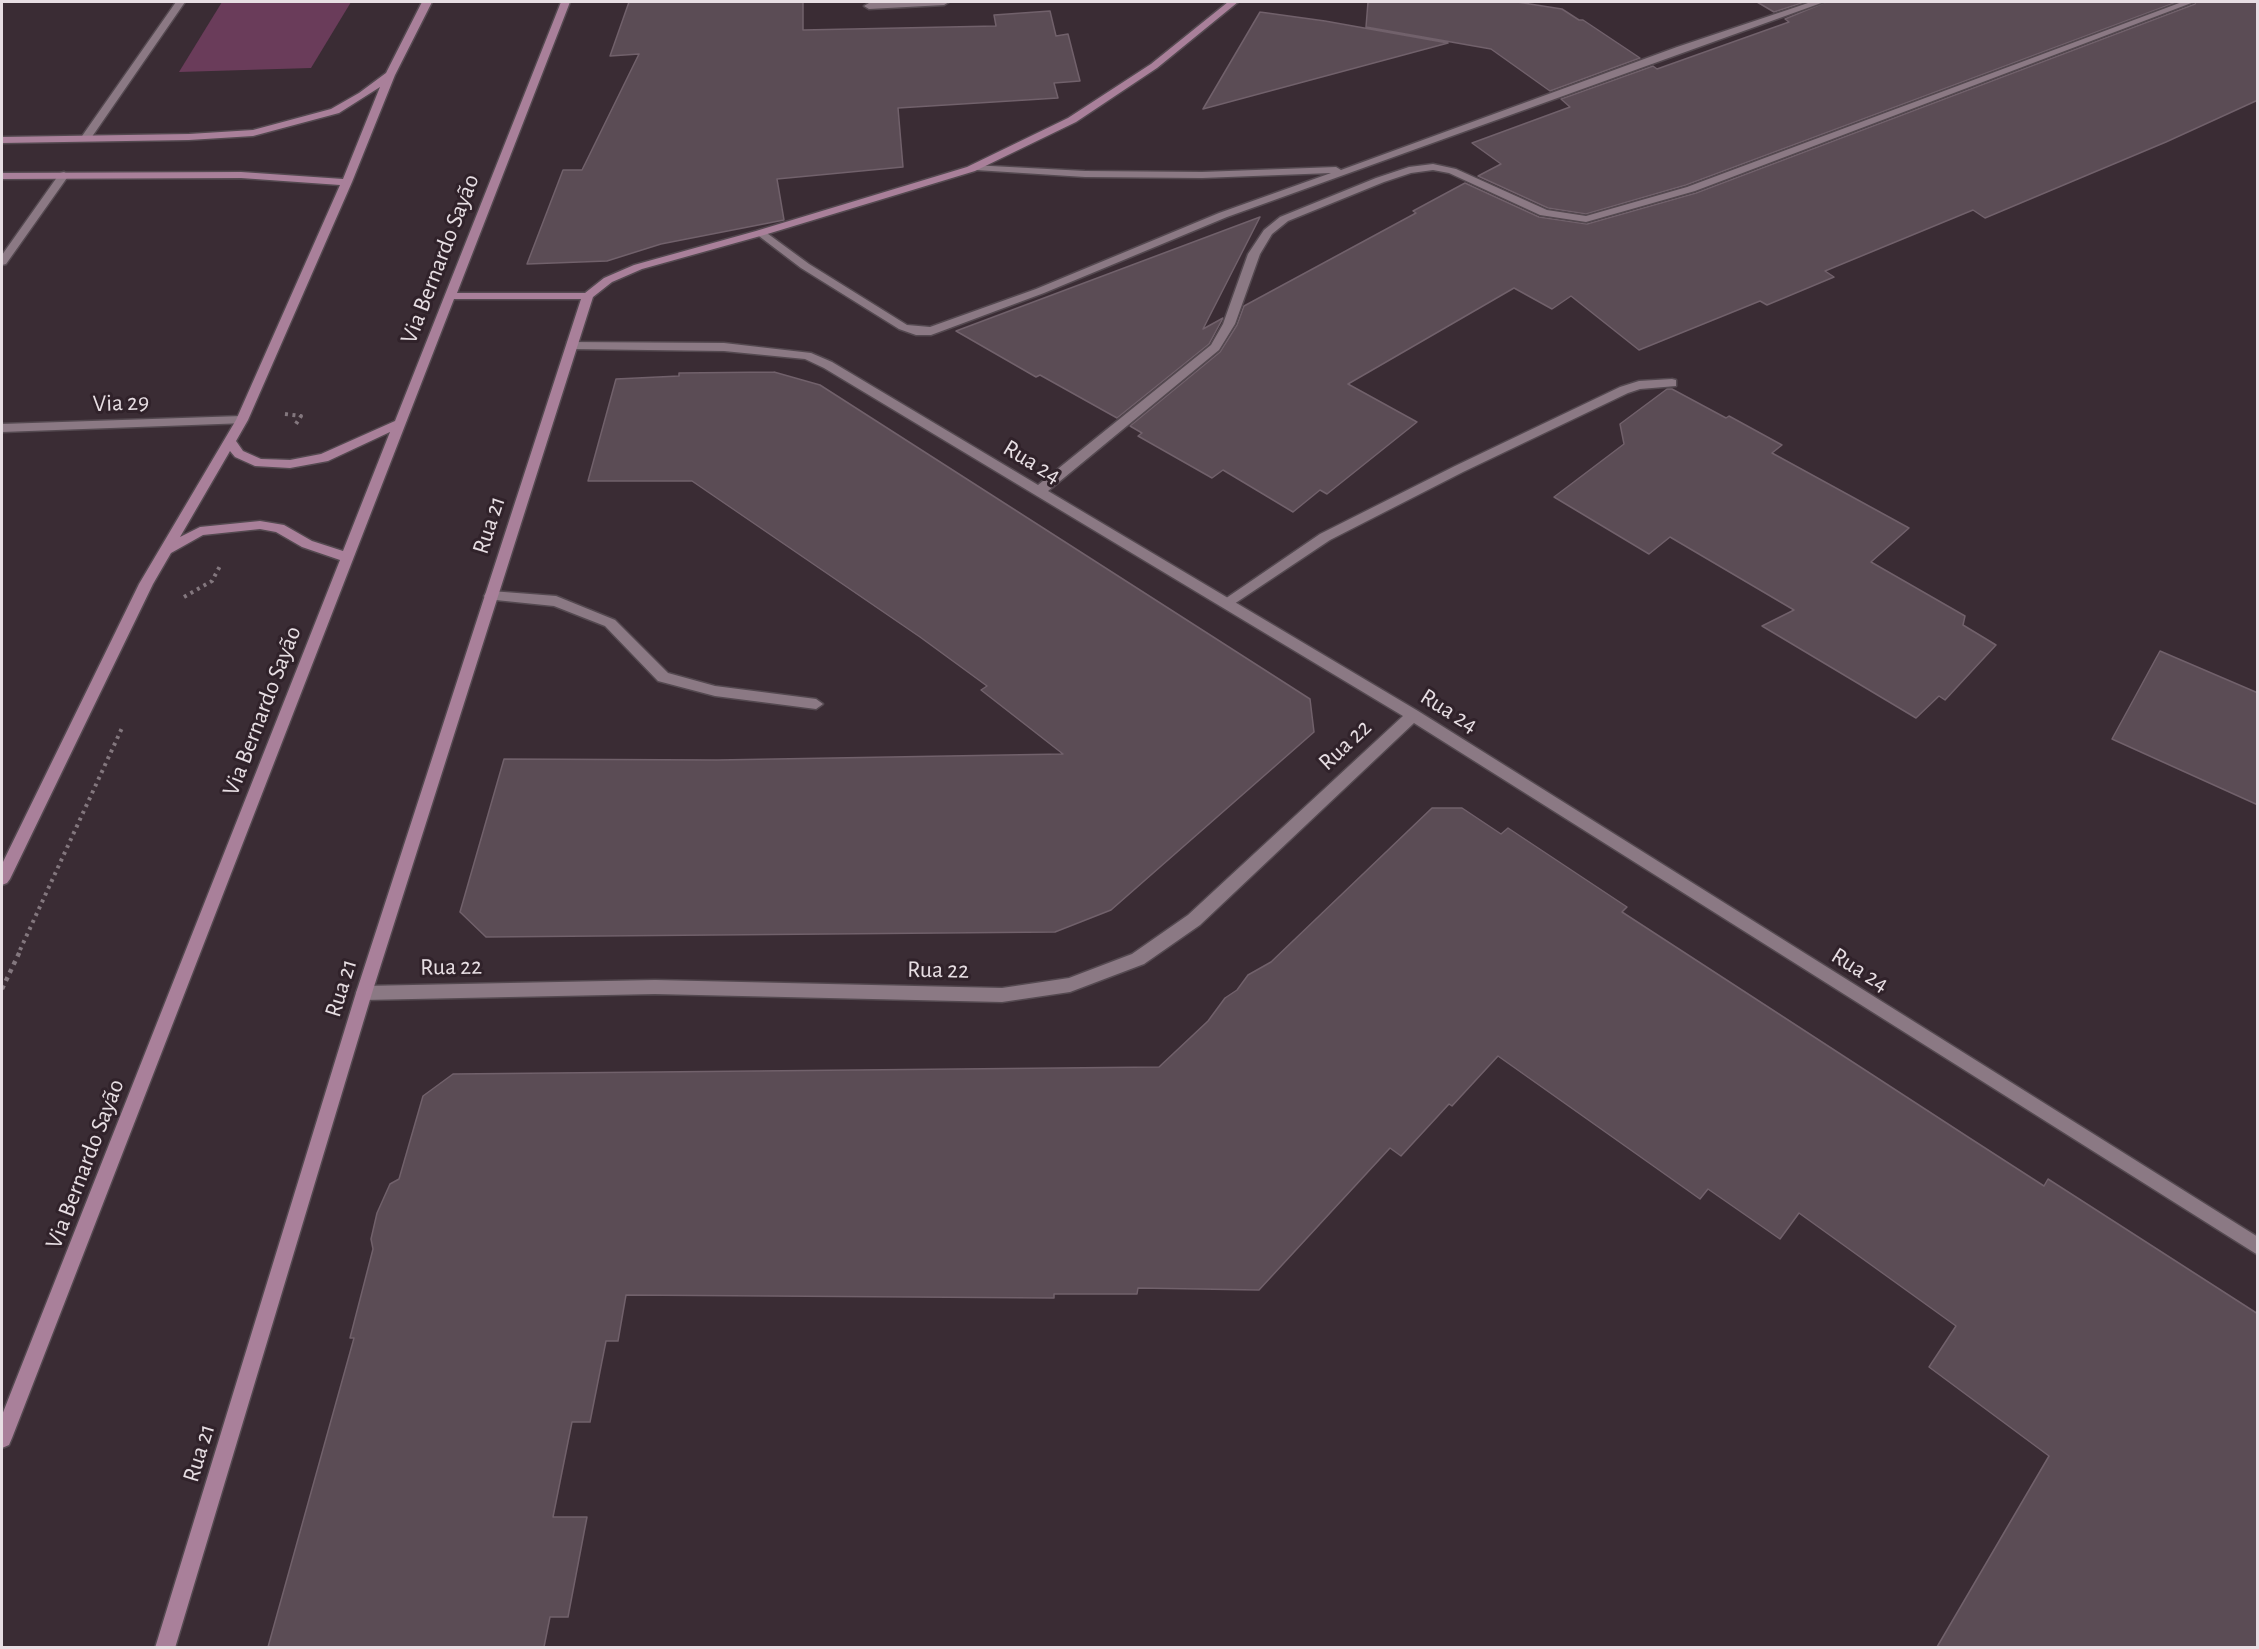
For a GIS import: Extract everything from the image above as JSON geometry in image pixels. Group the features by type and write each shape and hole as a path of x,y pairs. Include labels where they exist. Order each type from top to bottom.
{"main road":[{"path":"2,879 146,584 242,420 347,182 390,75 427,2"},
{"name":"Via Bernardo Sayão","path":"2,1438 565,2"},
{"path":"449,296 588,296 608,280 638,267 760,233 975,166 1072,120 1154,66 1233,2"},
{"path":"2,140 253,133 298,123 335,111 363,95 390,75"},
{"path":"2,177 241,175 347,182"},
{"name":"Rua 21","path":"165,1647 364,993 588,296"},
{"path":"230,441 239,454 260,463 290,464 324,458 400,423"},
{"path":"146,584 166,552 200,531 217,528 260,525 279,528 307,544 346,557"}],"street":[{"path":"85,139 180,2"},
{"path":"869,6 944,2"},
{"path":"760,233 805,266 903,327 916,331 931,331 1040,291 1223,216 1680,49 1819,2"},
{"path":"1038,492 1215,347 1229,324 1254,254 1268,232 1284,219 1380,180 1409,170 1433,167 1452,171 1544,213 1587,219 1692,189 2189,2"},
{"path":"975,166 1085,174 1202,175 1351,170"},
{"path":"2,262 64,175"},
{"name":"Rua 24","path":"571,345 724,347 807,356 828,365 1413,715 2258,1247"},
{"path":"1226,603 1325,537 1459,469 1624,390 1639,385 1672,383"},
{"name":"Via 29","path":"2,428 242,420"},
{"path":"491,596 556,601 610,623 663,677 715,691 816,704"},
{"name":"Rua 22","path":"364,993 655,987 1002,995 1070,985 1138,959 1194,920 1413,715"}],"shaded area":[{"path":"222,2 351,2 311,68 179,72"}],"building":[{"path":"629,2 803,2 803,30 996,26 994,15 1050,11 1056,36 1068,34 1080,81 1054,83 1058,98 898,108 903,167 777,179 784,220 661,244 607,261 527,264 563,170 582,170 639,54 610,56"},
{"path":"1368,2 1517,2 1562,9 1579,20 1583,20 1640,58 1550,91 1491,49 1366,27"},
{"path":"1757,2 1805,2 1774,12"},
{"path":"1826,2 2177,2 1686,185 1586,214 1548,208 1478,176 1501,164 1472,143 1570,107 1561,99 1653,66 1657,69 1789,22 1785,19"},
{"path":"2196,2 2258,2 2258,100 2166,142 1985,218 1973,210 1825,271 1834,277 1767,305 1760,301 1639,350 1571,296 1552,309 1514,288 1348,384 1417,422 1327,494 1320,490 1293,512 1223,470 1212,478 1138,436 1142,433 1130,426 1220,352 1237,325 1244,306 1416,213 1413,211 1465,183 1539,217 1587,224 1696,193"},
{"path":"1260,12 1325,21 1448,43 1203,109"},
{"path":"1260,217 1203,329 1223,318 1209,344 1117,418 1040,375 1036,377 956,331"},
{"path":"774,372 820,385 1310,699 1314,732 1111,910 1055,932 486,937 460,912 504,759 717,760 1063,754 981,690 987,686 920,637 692,481 588,481 616,379 679,376 679,373"},
{"path":"1667,389 1672,389 1726,418 1729,416 1782,445 1772,453 1909,528 1871,562 1965,616 1963,625 1996,645 1945,700 1939,696 1916,718 1762,626 1794,610 1670,537 1649,554 1554,497 1624,444 1620,424"},
{"path":"2160,651 2258,693 2258,805 2112,739"},
{"path":"1432,808 1462,808 1501,834 1508,828 1627,907 1622,912 1968,1137 2044,1186 2048,1179 2258,1314 2258,1647 1937,1647 2049,1456 1929,1367 1956,1326 1799,1213 1780,1239 1708,1189 1700,1199 1498,1056 1401,1156 1390,1148 1259,1290 1138,1288 1137,1294 1054,1294 1054,1298 626,1295 618,1341 606,1341 590,1422 572,1422 553,1517 587,1517 568,1617 550,1617 544,1647 268,1647 354,1338 350,1338 373,1249 371,1239 377,1213 390,1184 399,1179 423,1096 453,1074 1159,1067 1208,1021 1225,998 1237,990 1248,975 1271,962"}]}
